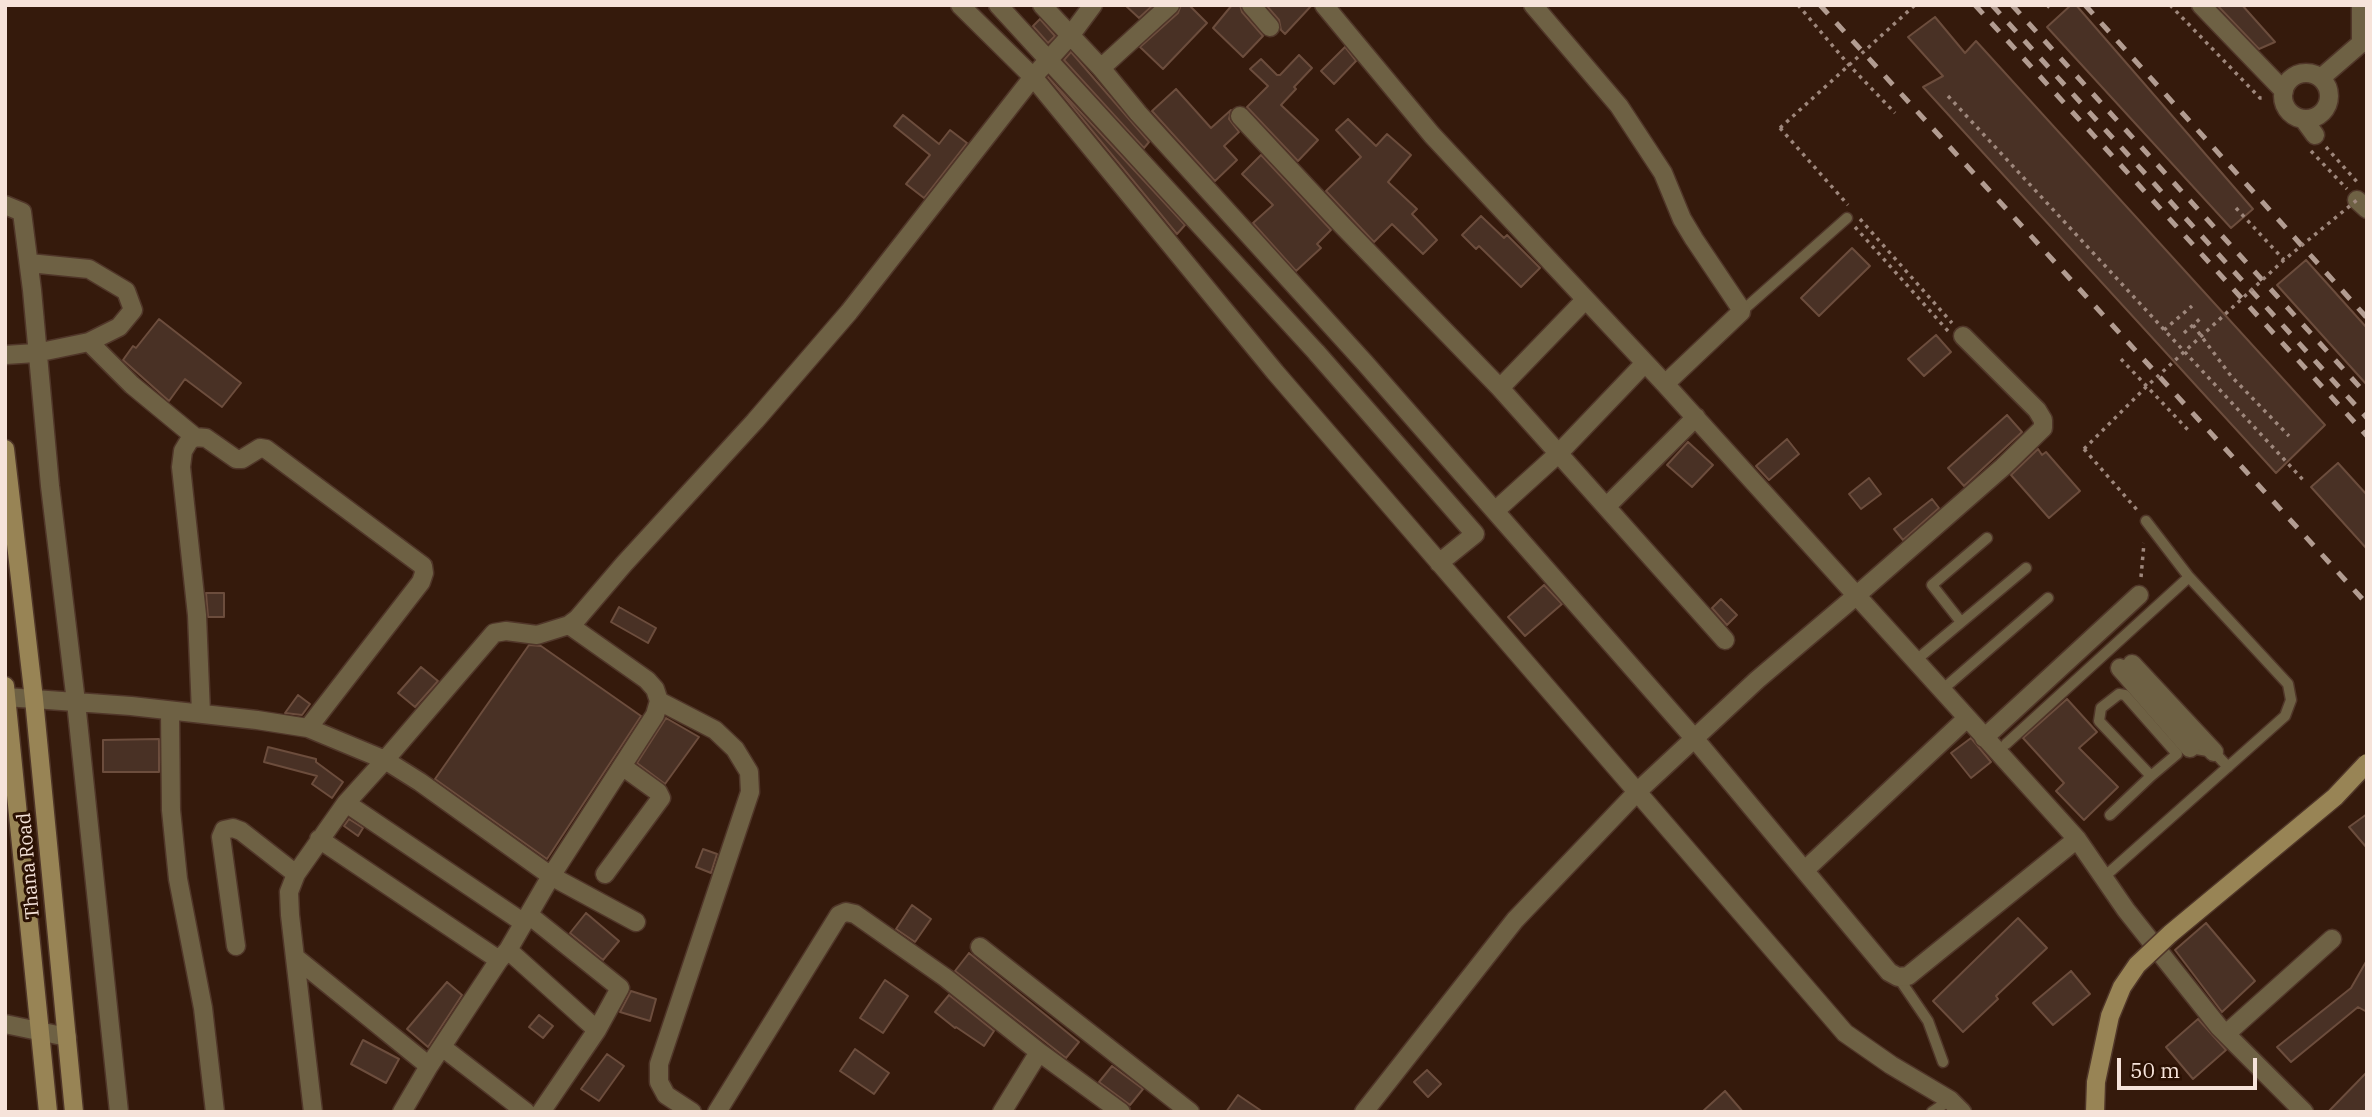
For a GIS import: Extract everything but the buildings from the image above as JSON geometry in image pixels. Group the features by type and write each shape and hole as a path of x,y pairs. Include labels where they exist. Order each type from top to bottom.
{"street":[{"path":"960,5 1033,77 1275,372 1845,1033 1956,1106"},
{"path":"998,5 1316,352 1475,534"},
{"path":"1042,5 1356,353 1694,738 1889,972 1898,977 1908,976 2077,839"},
{"path":"313,1112 289,915 289,892 296,874 319,839 346,803 494,633 506,631 537,635 569,625 755,421 840,322 1093,5"},
{"path":"1101,68 1170,5"},
{"path":"1251,5 1270,27"},
{"path":"1324,5 1432,135 1696,417 2077,839 2173,970 2226,1034 2304,1112"},
{"path":"1533,5 1619,106 1663,173 1688,229 1740,306 1741,312 1665,384"},
{"path":"2201,5 2283,93 2289,112 2304,120 2311,141"},
{"path":"2322,77 2364,41 2361,5"},
{"path":"2283,93 2289,79 2305,72 2322,77"},
{"path":"2304,120 2321,115 2330,100 2322,77"},
{"path":"1240,116 1500,388 1725,640"},
{"path":"5,205 22,212 29,263 36,353 119,1112"},
{"path":"5,355 36,353 89,342 119,327 133,310 126,291 89,269 29,263"},
{"path":"1500,388 1585,300"},
{"path":"1364,1112 1515,920 1637,791 1757,680 1857,596 2003,467 2043,428 2043,420 2037,411 1964,336"},
{"path":"89,342 132,385 195,437 205,438 236,459 247,457 260,448 266,449 423,566 421,582 308,728"},
{"path":"1439,563 1475,534 1559,453 1645,363"},
{"path":"1606,506 1696,417"},
{"path":"195,437 183,451 181,467 197,615 201,713"},
{"name":"Thana Road","path":"5,450 10,535 34,699 74,1112"},
{"path":"1984,738 2139,594"},
{"path":"401,1112 504,955 551,876 655,715 659,701 655,689 647,680 569,625"},
{"path":"2183,751 2126,666 2214,752"},
{"path":"6,692 34,699 201,713 308,728 385,760 551,876 636,922"},
{"name":"Thana Road","path":"6,692 48,1112"},
{"path":"659,701 715,730 735,749 749,772 750,782 750,792 659,1064 659,1082 666,1095 692,1112"},
{"path":"170,711 171,810 178,878 203,1008 215,1112"},
{"path":"1805,870 1966,719"},
{"path":"2095,1112 2096,1082 2110,1016 2122,987 2137,965 2170,934 2335,797 2367,763"},
{"path":"605,874 661,798 658,792 622,766"},
{"path":"346,803 527,919 620,988 597,1030 541,1112"},
{"path":"236,947 221,837 224,830 233,828 241,831 296,874"},
{"path":"319,839 504,955 597,1030"},
{"path":"718,1112 839,915 846,912 855,914 946,978 1102,1106 1121,1112"},
{"path":"2226,1034 2332,939"},
{"path":"981,947 1190,1112"},
{"path":"296,957 429,1066"},
{"path":"5,1024 67,1037"},
{"path":"442,1047 526,1112"},
{"path":"1002,1112 1039,1052"}],"lane":[{"path":"1741,312 1847,218"},
{"path":"2103,878 2285,716 2291,700 2288,684 2189,577 2146,521"},
{"path":"1962,622 1932,586 1987,538"},
{"path":"1915,661 2026,568"},
{"path":"2006,744 2189,577"},
{"path":"1942,690 2048,598"},
{"path":"2151,776 2099,721 2101,709 2119,694 2125,695 2183,751"},
{"path":"2109,815 2183,751 2214,752 2228,766"},
{"path":"1898,977 1928,1021 1943,1062"},
{"path":"1932,1112 1956,1106"}],"path":[{"path":"1798,5 1849,65 1895,113"},
{"path":"1847,218 1956,341 1964,336 1780,128 1915,5"},
{"path":"2170,5 2259,98 2283,93"},
{"path":"1948,96 2305,482"},
{"path":"2311,141 2363,200"},
{"path":"2311,141 2363,200"},
{"path":"2139,594 2146,521 2084,449 2146,387 2284,260 2363,200"},
{"path":"2236,208 2284,260"},
{"path":"2164,330 2192,306"},
{"path":"2184,333 2201,318"},
{"path":"2193,325 2231,376 2289,436"},
{"path":"2121,359 2189,431"}],"railway":[{"path":"1820,5 2367,604"},
{"path":"1975,5 2367,436"},
{"path":"1992,5 2367,418"},
{"path":"2012,5 2367,395"},
{"path":"2085,5 2367,318"}]}
